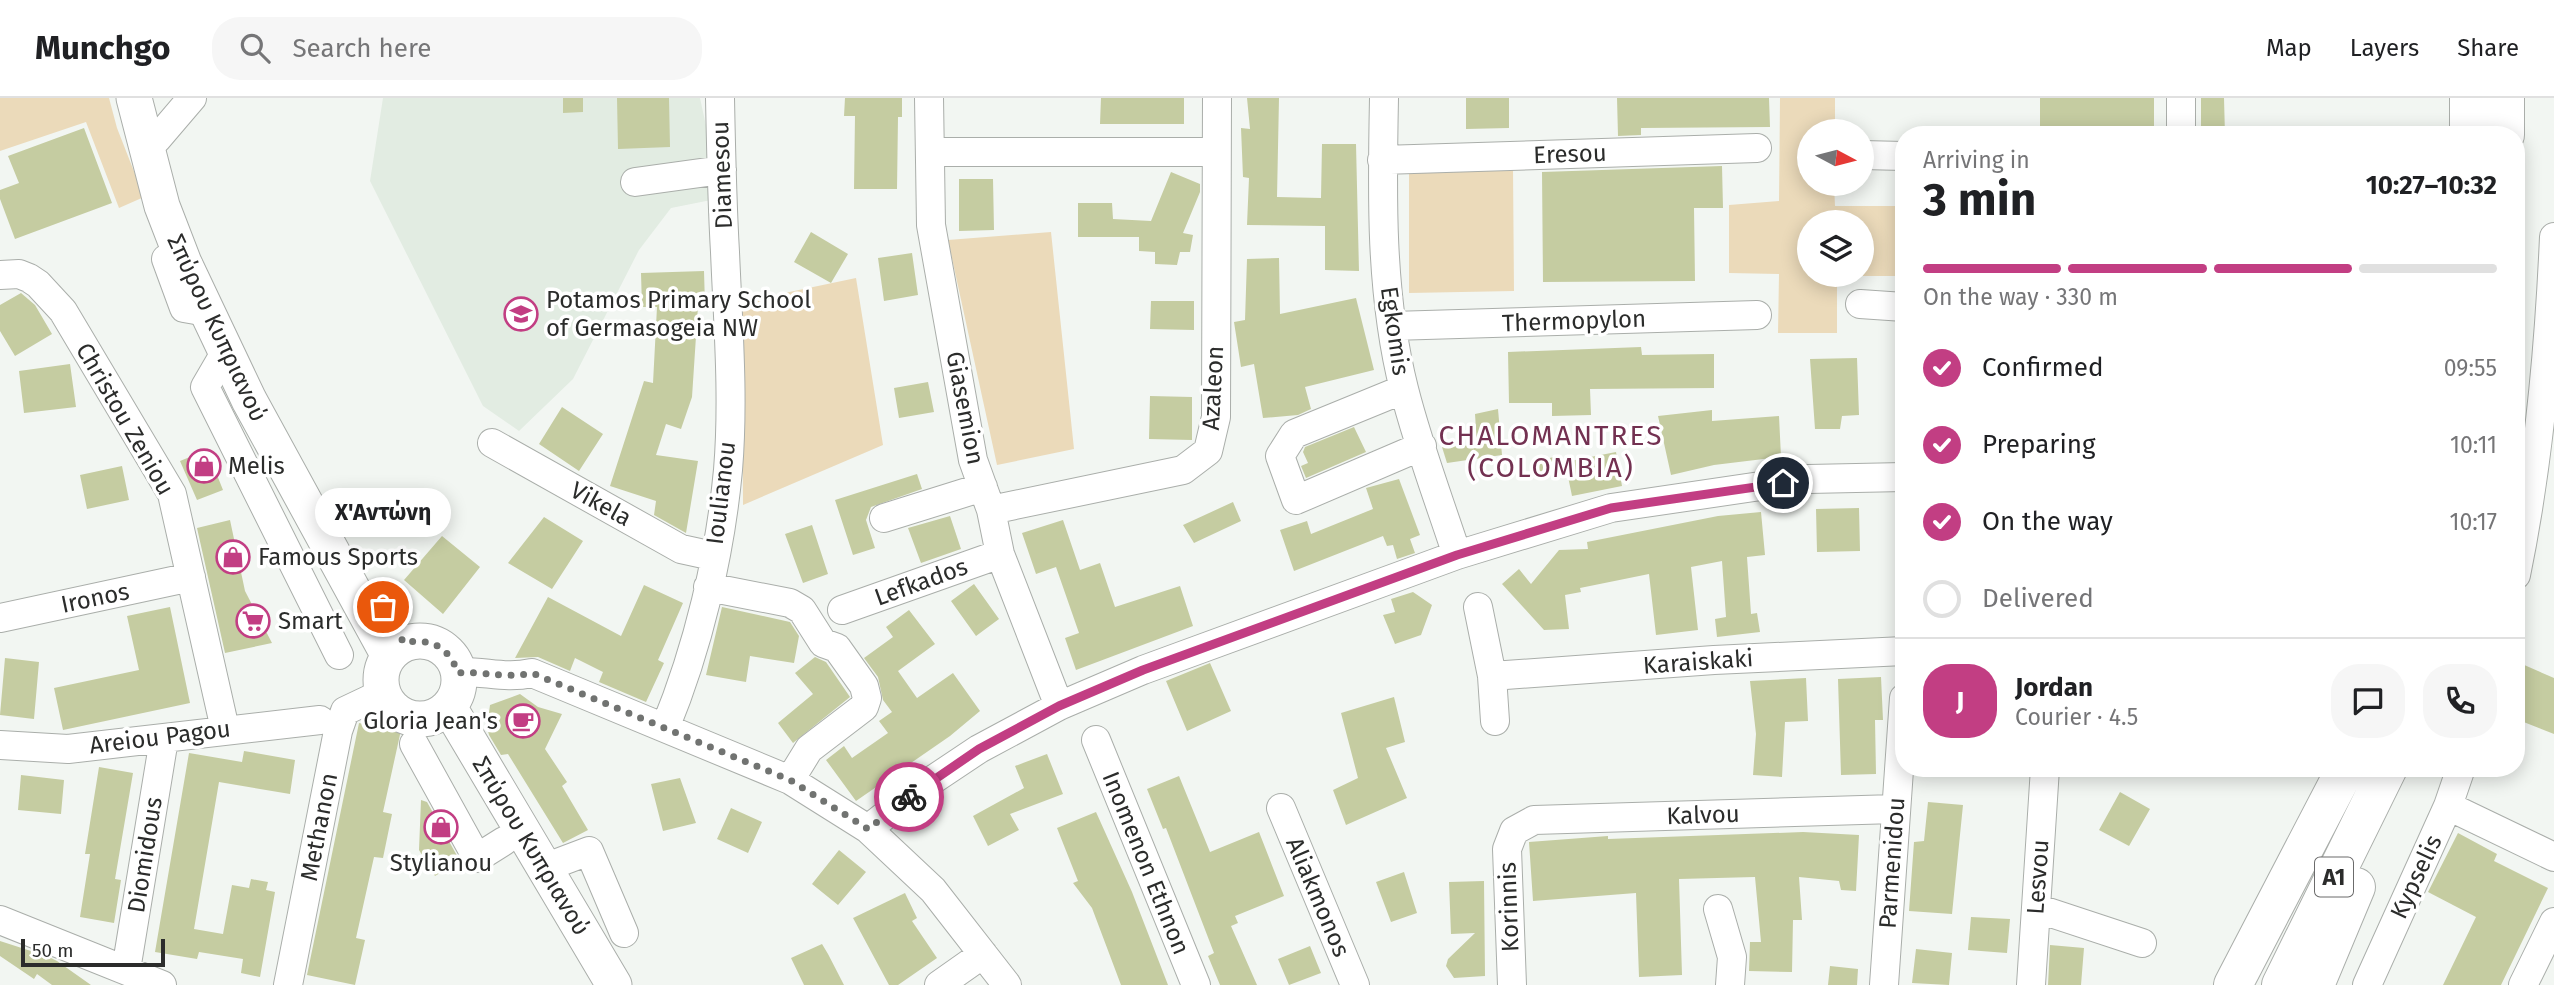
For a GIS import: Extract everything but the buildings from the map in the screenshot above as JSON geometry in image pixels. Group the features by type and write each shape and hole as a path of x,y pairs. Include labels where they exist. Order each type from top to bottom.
{"highway":[{"path":"2469,98 2469,126"},
{"path":"2504,126 2505,98"},
{"path":"2233,985 2342,777"},
{"name":"A1","path":"2257,985 2288,924 2344,777"},
{"name":"A1","path":"2281,985 2384,777"},
{"path":"2315,985 2358,881 2390,777"}],"main road":[{"name":"Σπύρου Κυπριανού","path":"134,98 162,206 207,312 293,485 327,528"},
{"name":"Σπύρου Κυπριανού","path":"147,98 173,200 195,258 327,528 397,650"},
{"path":"423,641 435,644 454,661 458,673 456,697 432,723 400,713 383,693 383,667 397,650 423,641"},
{"name":"Σπύρου Κυπριανού","path":"432,723 590,985"},
{"name":"Σπύρου Κυπριανού","path":"432,723 544,868 614,985"}],"street":[{"path":"120,98 149,212 184,308 207,312"},
{"path":"157,139 191,98"},
{"name":"Diamesou","path":"720,98 724,252"},
{"name":"Giasemion","path":"929,98 931,225 973,460 987,498 1000,554 1059,706"},
{"name":"Azaleon","path":"884,518 987,498 1183,470 1208,451 1216,417 1217,98"},
{"name":"Egkomis","path":"1384,98 1384,243 1392,326 1404,389 1457,555"},
{"path":"2181,98 2181,126"},
{"name":"Eresou","path":"1382,160 1757,148"},
{"path":"930,152 1216,152"},
{"path":"1874,155 1895,156"},
{"path":"635,182 722,170"},
{"path":"2525,533 2551,350 2554,237"},
{"name":"Ioulianou","path":"666,727 681,690 708,587 728,468 730,337 724,252"},
{"name":"Christou Zeniou","path":"0,275 19,274 29,278 63,311 172,494 225,729"},
{"path":"1860,304 1895,306"},
{"name":"Thermopylon","path":"1392,326 1757,315"},
{"path":"226,351 205,387 339,655"},
{"path":"1404,389 1294,434 1280,456 1296,500 1422,446"},
{"name":"Vikela","path":"492,443 681,549 713,556"},
{"path":"868,829 916,791 979,749 1059,706 1143,670 1457,555 1611,508 1808,479 1895,477"},
{"path":"290,558 327,528 379,509"},
{"name":"Lefkados","path":"842,610 1000,554"},
{"name":"Ironos","path":"0,618 191,578"},
{"path":"708,587 790,603 802,610 823,643 837,648 863,686 867,698 864,707 809,749 790,780"},
{"path":"1478,607 1492,676 1495,721"},
{"name":"Karaiskaki","path":"1492,676 1714,660 1895,651"},
{"path":"458,673 481,671 509,678 532,673 790,780 868,829 933,890 1007,985"},
{"name":"Methanon","path":"288,985 338,732 345,711 383,693"},
{"name":"Areiou Pagou","path":"0,746 68,749 320,720"},
{"name":"Diomidous","path":"126,970 164,739"},
{"name":"Inomenon Ethnon","path":"1096,740 1196,985"},
{"name":"Parmenidou","path":"1884,985 1898,777"},
{"name":"Lesvou","path":"2031,985 2044,777"},
{"name":"Kypselis","path":"2367,985 2448,806 2458,777"},
{"path":"2448,806 2554,857"},
{"name":"Aliakmonos","path":"1281,808 1355,985"},
{"name":"Kalvou","path":"1514,831 1534,820 1895,809"},
{"name":"Korinnis","path":"1512,985 1507,849 1514,831"},
{"path":"544,868 589,852 624,933"},
{"path":"2036,908 2142,943"},
{"path":"1718,909 1732,957 1730,985"},
{"path":"0,920 162,985"},
{"path":"2524,985 2554,922"},
{"path":"939,985 983,954"}],"shaded area":[{"path":"0,98 109,98 117,128 144,197 119,208 86,122 0,151"},
{"name":"Potamos Primary School of Germasogeia NW","path":"383,98 700,98 714,163 711,200 671,208 639,250 573,379 519,431 483,406 370,181"},
{"path":"1780,98 1835,98 1835,119 1797,119 1797,196 1835,196 1835,206 1895,206 1895,276 1874,276 1874,210 1797,210 1797,287 1837,287 1837,333 1778,333 1779,274 1729,273 1729,205 1779,201"},
{"path":"1513,168 1514,291 1409,293 1409,172"},
{"path":"1051,232 1074,449 997,465 948,240"},
{"path":"856,278 883,445 743,505 742,302"}],"way so far":[{"path":"383,607 404,643 423,641 435,644 446,651 454,661 458,673 481,671 509,678 532,673 790,780 868,829 909,797"}],"place":[{"name":"Potamos Primary School of Germasogeia NW","path":"521,314"},
{"name":"Melis","path":"204,466"},
{"name":"Famous Sports","path":"233,557"},
{"name":"Χ'Αντώνη","path":"383,607"},
{"name":"Smart","path":"253,621"},
{"name":"Gloria Jean's","path":"523,721"},
{"name":"Stylianou","path":"441,827"}],"district":[{"name":"CHALOMANTRES (COLOMBIA)","path":"1551,451"}],"route":[{"path":"909,797 979,749 1059,706 1143,670 1457,555 1611,508 1783,483"}]}
